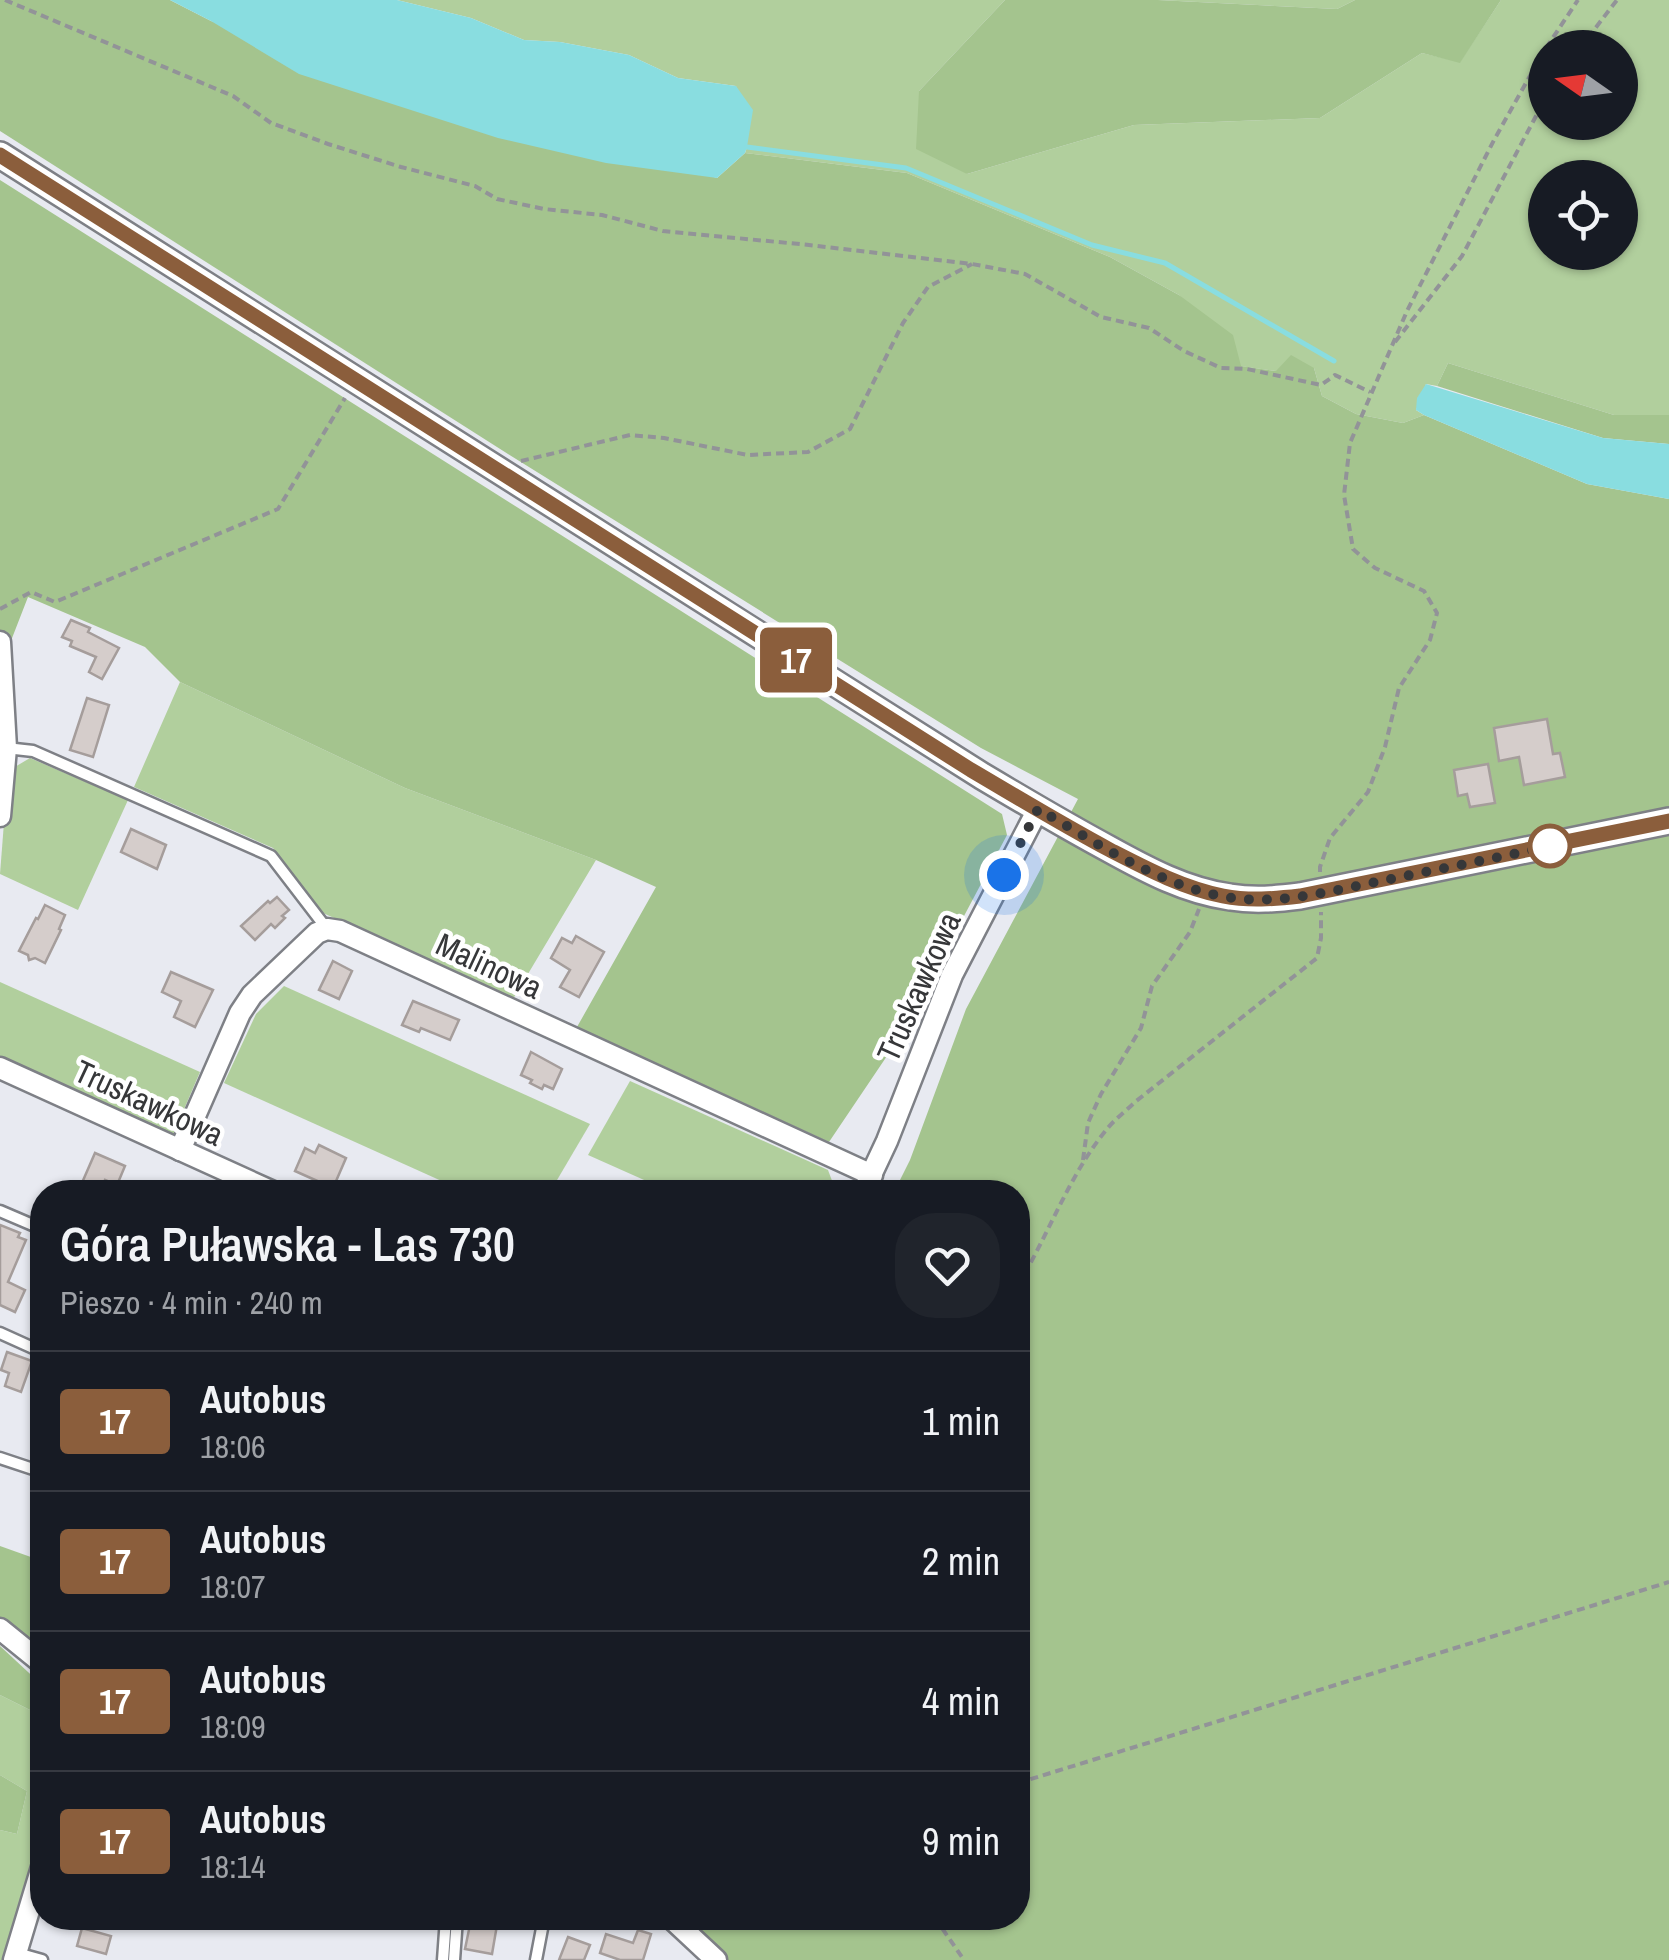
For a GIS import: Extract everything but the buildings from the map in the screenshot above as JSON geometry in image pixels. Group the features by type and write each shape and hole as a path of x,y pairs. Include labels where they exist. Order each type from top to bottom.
{"street":[{"path":"0,155 818,674 1038,809 1149,871 1206,892 1260,900 1322,893 1669,821"},
{"path":"0,642 6,748 0,816"},
{"name":"Truskawkowa","path":"869,1180 952,975 1038,809"},
{"path":"180,1150 246,1004 317,933 327,929"},
{"name":"Malinowa","path":"327,929 340,931 859,1180"},
{"name":"Truskawkowa","path":"0,1068 246,1180"},
{"path":"0,1630 30,1654"},
{"path":"15,1956 30,1906"},
{"path":"685,1930 716,1960"}],"lane":[{"path":"6,748 32,751 271,856 327,929"},
{"path":"0,1211 30,1224"},
{"path":"0,1333 30,1347"},
{"path":"0,1458 30,1468"},
{"path":"443,1960 445,1930"},
{"path":"454,1960 456,1930"},
{"path":"536,1960 542,1930"},
{"path":"15,1956 42,1960"}],"path":[{"path":"5,0 233,96 271,123 401,167 475,186 497,200 602,215 663,231 972,264 1025,274 1101,317 1150,328 1221,368 1247,369 1321,384 1335,375 1370,392"},
{"path":"1558,30 1578,0"},
{"path":"1569,13 1578,0"},
{"path":"1594,30 1616,0"},
{"path":"1030,1264 1082,1165 1108,1128 1135,1102 1317,958 1321,938 1320,866 1330,838 1368,792 1386,747 1399,688 1430,640 1436,613 1424,591 1375,568 1353,549 1344,495 1350,444 1388,350 1528,80"},
{"path":"1388,350 1462,256 1528,131"},
{"path":"492,468 630,435 748,455 808,452 850,429 903,322 928,288 972,264"},
{"path":"0,608 31,592 55,602 278,508 356,381"},
{"path":"1082,1165 1088,1123 1101,1094 1141,1028 1152,986 1190,932 1206,892"},
{"path":"1030,1779 1669,1582"},
{"path":"943,1930 964,1960"}],"green space":[{"path":"0,0 170,0 211,21 717,178 745,153 907,173 1110,257 1179,295 1233,335 1241,366 1276,371 1291,355 1314,368 1322,396 1356,414 1403,423 1424,415 1587,484 1669,499 1669,1960 722,1960 696,1930 1030,1930 1030,1180 900,1180 966,1009 1078,799 981,748 0,131"},
{"path":"397,0 1005,0 919,91 967,174 1134,125 1320,118 1422,53 1460,62 1501,0 1669,0 1669,415 1614,415 1448,363 1437,386 1426,384 1416,410 1424,415 1403,423 1356,414 1322,396 1314,368 1276,371 1240,366 1179,295 1110,257 907,173 745,153 736,86 678,78 629,55 560,42 524,40 471,18"},
{"path":"1005,0 1158,0 1337,9 1355,0 1501,0 1460,63 1422,53 1320,118 1134,125 967,174 916,149 919,91"},
{"path":"1158,0 1355,0 1337,9"},
{"path":"0,180 1002,814 1007,835 920,1007 829,1142 577,1027 656,887 596,860 405,788 180,682 145,647 28,597 0,669"},
{"path":"1448,363 1614,415 1669,415 1669,444 1603,438 1437,386"},
{"path":"180,682 405,788 596,860 513,999 323,913 273,848 134,787"},
{"path":"30,758 128,800 78,910 0,874 8,771"},
{"path":"0,982 200,1072 173,1135 0,1056"},
{"path":"284,986 590,1124 557,1180 439,1180 224,1083 256,1014"},
{"path":"630,1081 828,1170 832,1180 644,1180 588,1155"},
{"path":"0,1546 30,1557 30,1644 0,1617"},
{"path":"0,1646 30,1674 30,1710 0,1695"},
{"path":"0,1695 30,1710 30,1868 6,1960 0,1960 0,1830 17,1834 27,1791 0,1775"},
{"path":"0,1775 27,1791 17,1834 0,1830"}],"water":[{"path":"170,0 397,0 471,18 524,40 560,42 629,55 678,78 736,86 753,110 747,147 717,178 606,163 498,138 299,74"},
{"path":"1426,384 1603,438 1669,444 1669,499 1587,484 1424,415 1416,410 1417,398"}],"waterway":[{"path":"747,147 906,168 1092,245 1165,263 1334,361"}],"bus line":[{"name":"17","path":"0,155 971,770 1085,836 1179,884 1228,897 1260,900 1300,896 1669,821"}],"route":[{"path":"1004,875 1038,809 1149,871 1195,889 1260,900 1322,893 1560,844 1550,846"}]}
